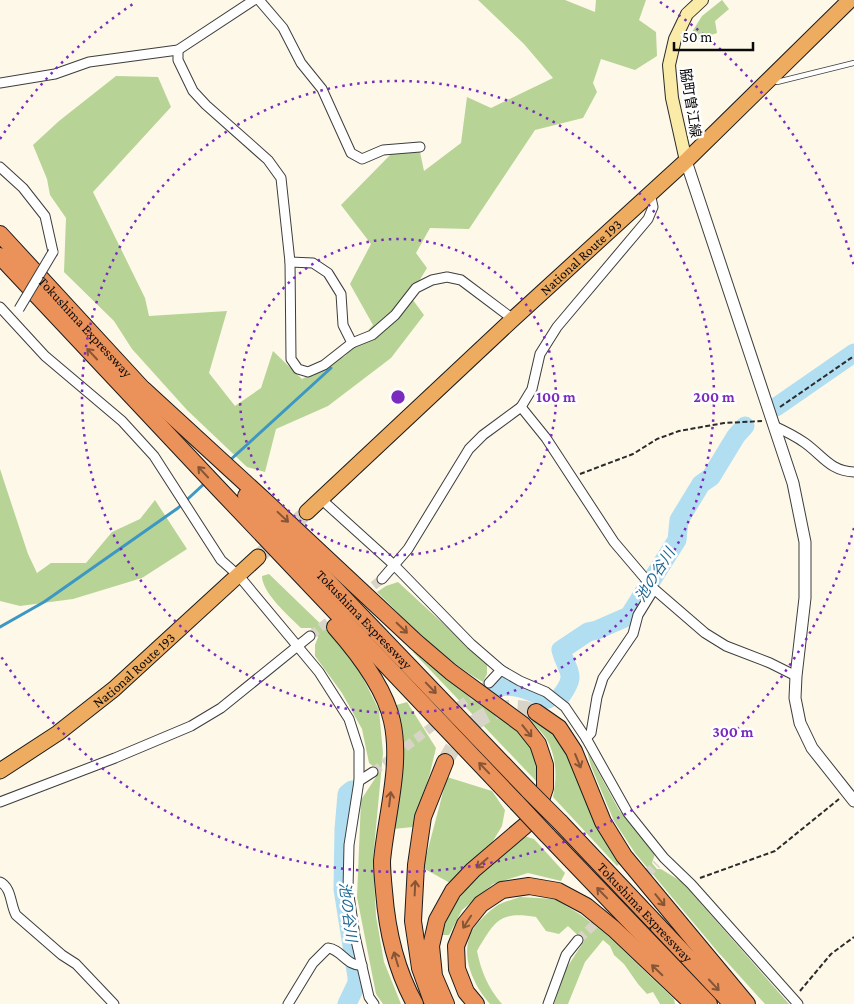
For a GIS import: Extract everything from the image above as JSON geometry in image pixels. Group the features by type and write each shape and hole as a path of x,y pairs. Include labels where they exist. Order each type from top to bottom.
{"highway":[{"name":"National Route 193","path":"307,512 512,319 686,161 850,0"},
{"name":"Tokushima Expressway","path":"0,234 144,390 560,822 732,1004"},
{"name":"Tokushima Expressway","path":"0,256 709,1004"},
{"path":"144,390 306,538 416,642 451,672 523,725 538,744 545,765 545,788 538,809 527,824 453,891 437,920 431,946 434,976 446,1004"},
{"path":"218,488 352,646 378,685 392,719 396,746 382,863 386,916 394,956 404,985 414,1004"},
{"name":"National Route 193","path":"0,771 58,733 114,690 258,557"},
{"path":"536,712 559,728 574,751 603,822 624,856 747,1004"},
{"path":"434,1004 420,968 413,921 416,865 423,817 445,762"},
{"path":"476,1004 466,992 457,970 456,946 465,924 480,904 502,890 529,886 558,891 586,906 614,929 693,1004"}],"main road":[{"name":"脇町曽江線","path":"686,161 672,98 669,65 675,39 687,14 702,0"}],"street":[{"path":"0,82 56,74 89,62 178,50 254,0"},
{"path":"260,0 283,28 301,63 322,89 351,153 362,159 383,150 420,147"},
{"path":"178,50 178,60 193,91 206,105 268,160 281,178 290,262 291,359 298,369 308,372 324,365 352,342 372,335 395,315 416,288 432,280 447,277 461,280 512,319"},
{"path":"686,161 794,483 805,542 806,598 795,698 800,724 812,748 850,797"},
{"path":"0,167 23,188 45,216 53,252 11,319"},
{"path":"382,579 416,538 469,449 483,435 521,407 532,389 540,354 557,327 648,219 653,207 650,193"},
{"path":"290,262 313,263 328,273 341,294 343,325 352,342"},
{"path":"0,307 45,356 122,421 154,456 222,560 239,576 319,672 349,720 358,750 359,781 349,845 348,889 357,965 374,1004"},
{"path":"521,407 546,438 614,542 651,586 705,633 726,646 770,663 796,676"},
{"path":"772,421 805,443 829,465 843,472 854,472"},
{"path":"321,499 394,565 471,644 501,670 520,681 546,692 565,707 586,738 628,814 660,861 691,884 796,1001"},
{"path":"586,738 591,733 597,697 603,678 633,634 638,615 651,586"},
{"path":"0,802 115,758 191,726 221,708 310,636"},
{"path":"489,683 501,670"},
{"path":"359,781 373,772"},
{"path":"0,882 8,890 12,908 16,915 62,955 76,964 114,1004"},
{"path":"548,1004 566,955 578,940"},
{"path":"288,1004 313,963 328,948 332,948 357,965"}],"lane":[{"path":"771,78 777,82 854,63"}],"path":[{"path":"573,478 585,471 633,454 657,439 679,431 724,423 772,421 854,356"},
{"path":"691,884 697,879 775,851 850,797"},
{"path":"796,1001 814,972 831,954 854,937"}],"green space":[{"path":"478,0 565,0 595,12 596,0 646,0 639,20 656,32 657,56 635,70 601,59 593,83 597,92 583,118 535,130 469,229 430,228 416,253 427,268 410,296 424,315 391,358 328,406 276,429 265,472 247,467 187,410 132,349 114,321 64,272 66,218 50,195 47,179 33,145 59,121 116,76 158,77 171,107 93,192 145,298 149,316 227,311 209,373 235,406 261,388 273,351 302,379 345,356 373,325 350,284 371,244 341,205 397,148 420,152 424,171 461,143 467,97 491,108 553,78 524,44"},
{"path":"722,0 729,9 715,21 717,33 699,39 692,32 702,16"},
{"path":"0,469 28,554 37,573 51,563 86,563 112,532 140,519 155,500 187,549 142,578 73,599 20,606 0,601"},
{"path":"269,574 330,633 358,668 379,710 383,753 373,859 376,916 384,962 401,1004 383,1004 376,994 357,897 361,800 376,777 374,767 369,763 362,729 342,693 315,656 315,645 318,637 311,628 301,628 271,597 263,583 262,576"},
{"path":"398,582 487,664 487,674 483,682 441,652 377,592 386,586"},
{"path":"416,650 509,720 531,744 540,776 537,782 413,652"},
{"path":"407,702 436,748 413,827 393,829 393,706"},
{"path":"530,720 542,723 557,735 622,861 617,866 553,797 555,775 550,745"},
{"path":"587,751 619,810 655,854 652,863 657,869 661,869 682,882 789,1004 765,1004 717,951 635,853 614,821 591,766"},
{"path":"447,777 492,791 505,810 502,826 490,846 450,883 423,868"},
{"path":"524,836 534,839 565,873 561,881 528,873 493,884 462,910 449,935 441,935 452,907 480,872"},
{"path":"520,897 555,899 581,915 606,934 674,999 675,1004 660,1004 653,992 647,994 624,964 614,955 610,946 603,940 585,962 568,1004 554,1004 566,969 584,941 568,926 559,934 546,931 536,917 514,916 499,920 477,951 486,979 502,1004 490,1004 479,989 470,971 467,952 468,942 478,922 488,912 501,904"}],"waterway":[{"name":"池の谷川","path":"776,407 854,353"},
{"path":"228,462 331,368"},
{"name":"池の谷川","path":"561,696 570,677 561,650 588,632 629,616 677,540 679,520 701,484 711,477 736,436 745,426"},
{"path":"0,627 44,602 178,508 205,483"},
{"name":"池の谷川","path":"495,687 516,687 548,699"},
{"name":"池の谷川","path":"347,1004 357,983 343,889 344,829 347,794 352,790"}],"tunnel":[{"path":"258,557 307,512"},
{"path":"310,636 382,579"},
{"path":"373,772 489,683"},
{"path":"445,762 461,737 470,726 481,718 506,708 520,708 536,712"},
{"path":"578,940 657,864"}]}
